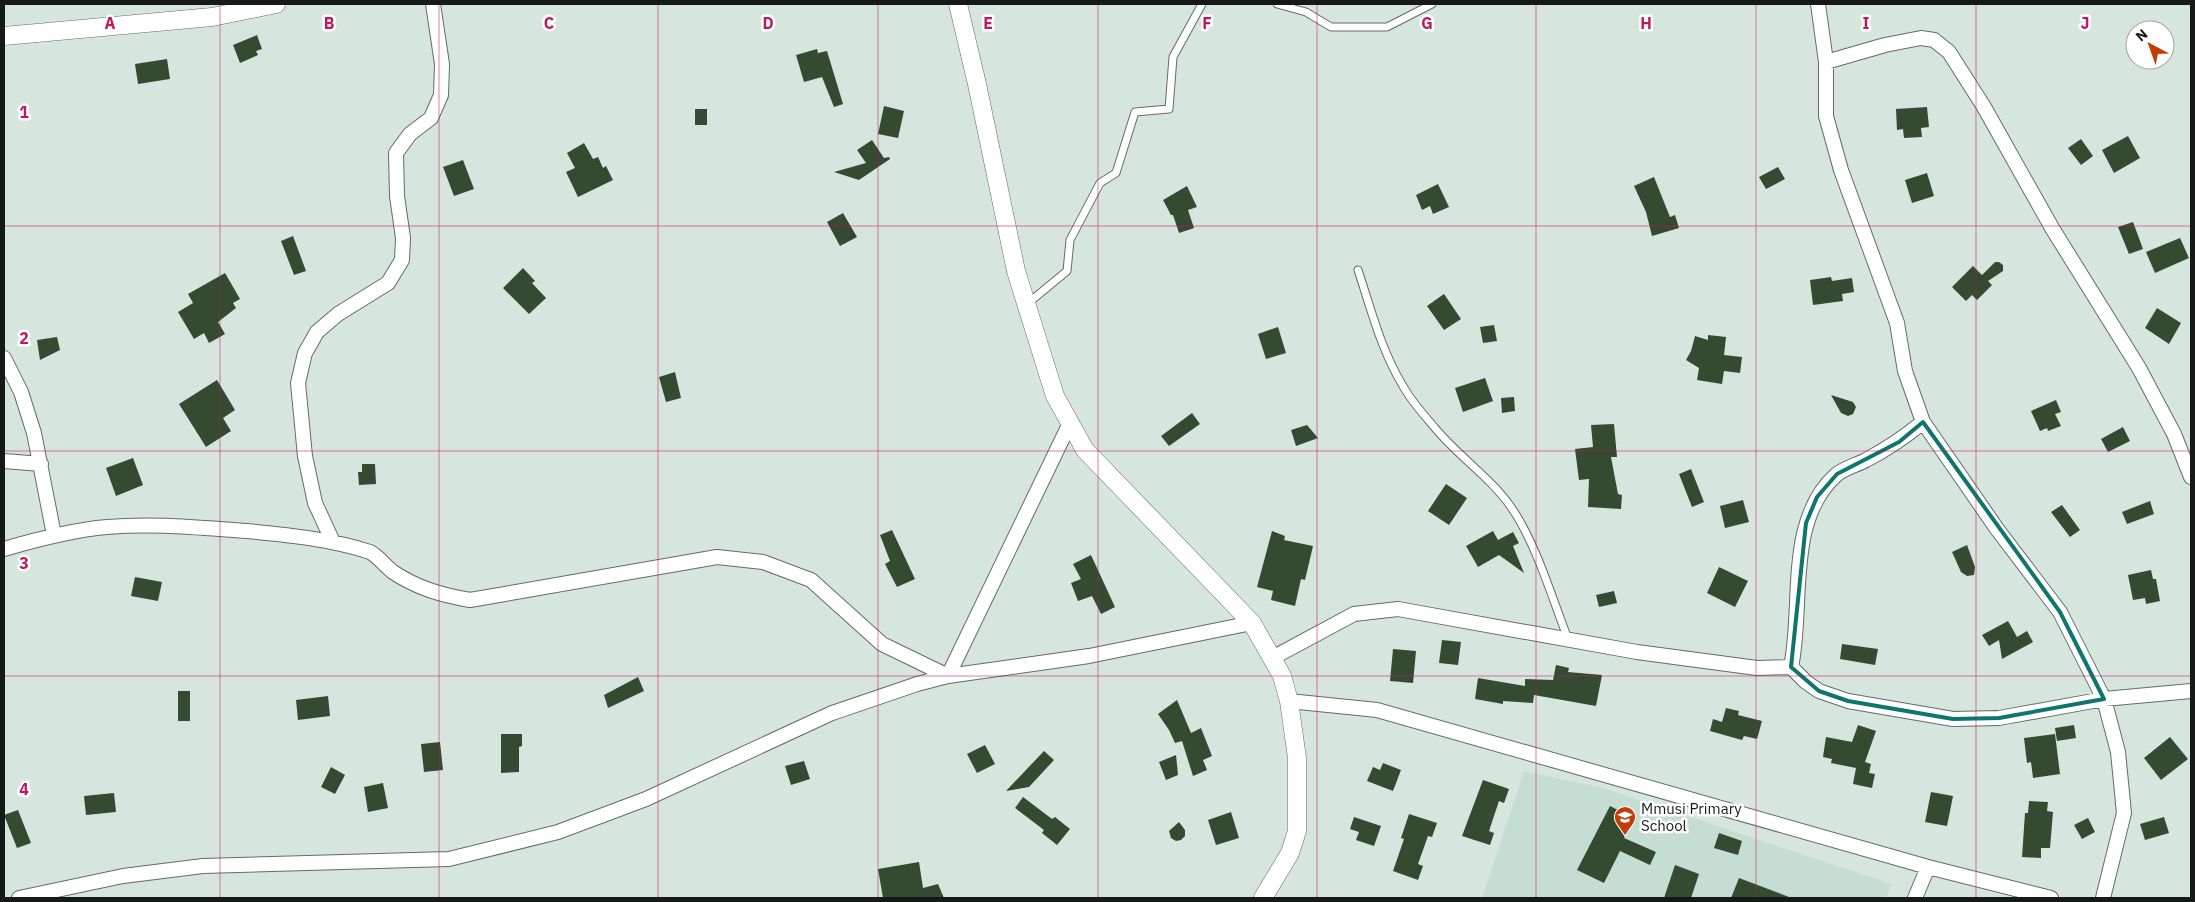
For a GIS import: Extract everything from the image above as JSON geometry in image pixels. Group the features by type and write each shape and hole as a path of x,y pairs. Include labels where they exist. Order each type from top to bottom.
{"street":[{"path":"4,36 212,17 276,4"},
{"path":"334,542 315,503 305,456 298,383 305,353 317,332 338,314 388,283 402,260 403,238 397,196 396,153 410,134 432,118 441,95 442,64 433,4"},
{"path":"958,4 977,84 1016,271 1055,396 1085,450 1252,623 1282,676 1297,758 1297,831 1290,853 1263,898"},
{"path":"1818,4 1826,62 1826,116 1841,170 1897,322 1905,371 1923,422 1997,529 2060,612 2104,699 2118,752 2124,813 2103,898"},
{"path":"1826,62 1885,45 1921,38 1934,40 1949,52 1984,107 2052,228 2139,368 2174,434 2191,477"},
{"path":"4,358 21,392 34,433 54,535"},
{"path":"948,676 1070,422"},
{"path":"1791,667 1796,647 1801,554 1806,523 1817,496 1837,474 1899,442 1923,422"},
{"path":"4,461 41,464"},
{"path":"4,549 54,535 107,527 178,526 262,533 334,542 372,553 387,568 410,582 431,592 470,600 717,557 763,562 811,580 882,644 948,676"},
{"path":"1272,658 1354,614 1398,609 1637,652 1722,665 1757,668 1791,667 1806,682 1819,691 1848,701 1953,719 1999,718 2104,699 2191,690"},
{"path":"19,898 45,896 123,876 203,866 449,859 558,832 646,799 832,713 917,684 948,676 1089,656 1252,623"},
{"path":"1288,702 1377,710 1928,867 2051,898"},
{"path":"1916,898 1928,867"}],"lane":[{"path":"1026,304 1067,271 1070,240 1100,183 1116,173 1135,112 1169,109 1173,57 1202,4"},
{"path":"1277,4 1306,12 1331,28 1388,27 1432,4"},
{"path":"1358,270 1381,342 1403,387 1436,429 1476,472 1497,489 1512,509 1533,550 1568,639"}],"highlighted area":[{"path":"1923,422 2060,612 2104,699 1999,718 1953,719 1848,701 1819,691 1791,667 1806,523 1817,497 1837,474 1899,442"}],"shaded area":[{"name":"Mmusi Primary School","path":"1524,771 1603,788 1892,884 1886,898 1482,898"}],"building":[{"path":"257,35 262,49 256,51 258,55 240,63 233,45"},
{"path":"817,49 818,53 827,51 843,104 834,107 822,77 804,82 796,55"},
{"path":"167,59 170,79 138,84 135,64"},
{"path":"884,106 904,111 898,138 878,134"},
{"path":"1927,107 1929,127 1921,128 1922,137 1904,138 1903,129 1897,130 1896,109"},
{"path":"695,109 707,109 707,125 695,125"},
{"path":"2128,136 2140,158 2114,173 2102,150"},
{"path":"2081,139 2093,156 2081,165 2068,148"},
{"path":"872,140 884,158 889,157 890,159 859,180 834,172 866,163 857,150"},
{"path":"584,143 593,159 598,157 603,168 606,166 613,180 578,197 566,172 575,168 567,153"},
{"path":"463,160 474,189 454,196 443,167"},
{"path":"1778,167 1785,179 1766,189 1759,177"},
{"path":"1927,173 1934,196 1912,203 1905,180"},
{"path":"1654,177 1670,217 1675,215 1679,228 1652,236 1646,212 1634,186"},
{"path":"1438,184 1449,207 1433,214 1430,206 1422,210 1416,195"},
{"path":"1187,186 1197,207 1188,210 1194,228 1179,233 1173,215 1171,215 1163,200"},
{"path":"843,213 857,237 840,246 827,222"},
{"path":"2133,222 2143,249 2129,254 2118,227"},
{"path":"293,236 306,271 294,275 281,241"},
{"path":"2180,238 2189,258 2155,273 2146,252"},
{"path":"1995,262 2003,265 2003,271 1988,281 1992,285 1977,300 1972,295 1966,301 1952,287 1973,266 1982,275"},
{"path":"523,268 535,281 532,283 546,298 529,314 503,288"},
{"path":"225,273 240,299 233,303 236,308 218,322 225,334 209,343 204,333 194,339 178,312 193,303 188,294"},
{"path":"1831,277 1832,281 1852,278 1854,292 1842,294 1843,301 1813,305 1810,280"},
{"path":"1444,294 1461,319 1444,330 1427,306"},
{"path":"2157,308 2181,323 2169,344 2145,328"},
{"path":"1494,325 1497,341 1483,343 1480,327"},
{"path":"1278,327 1286,353 1266,359 1258,334"},
{"path":"1708,335 1726,337 1724,355 1742,357 1740,373 1724,371 1722,384 1697,380 1699,368 1686,360 1691,351 1695,336 1708,340"},
{"path":"57,337 60,350 40,360 37,340"},
{"path":"675,372 681,398 666,402 659,377"},
{"path":"1485,378 1493,401 1463,412 1455,388"},
{"path":"217,380 235,410 223,418 231,431 206,447 179,404"},
{"path":"1831,395 1853,402 1856,407 1853,414 1848,416 1841,413"},
{"path":"1514,397 1515,411 1502,413 1501,398"},
{"path":"2056,400 2061,412 2055,414 2061,426 2048,431 2047,428 2040,431 2031,411"},
{"path":"1192,413 1200,424 1169,446 1161,436"},
{"path":"1614,424 1617,457 1611,457 1618,494 1622,495 1621,509 1588,507 1589,479 1579,480 1575,449 1593,447 1591,425"},
{"path":"1307,425 1318,438 1296,446 1291,430"},
{"path":"2123,427 2130,441 2108,452 2101,439"},
{"path":"133,458 143,485 116,496 106,468"},
{"path":"362,464 375,464 376,484 359,485 358,472 362,472"},
{"path":"1691,469 1704,502 1692,507 1679,474"},
{"path":"1446,484 1467,498 1449,525 1428,511"},
{"path":"1743,500 1749,522 1725,528 1720,506"},
{"path":"2150,501 2154,514 2127,524 2122,512"},
{"path":"2062,505 2080,530 2070,537 2051,512"},
{"path":"892,530 915,579 897,587 885,564 890,561 880,535"},
{"path":"1272,531 1285,536 1284,540 1313,546 1305,580 1301,579 1295,606 1271,600 1273,591 1257,587"},
{"path":"1493,531 1498,540 1513,532 1519,543 1513,546 1524,573 1499,555 1478,567 1466,546"},
{"path":"1967,545 1975,567 1974,575 1967,576 1961,572 1952,552"},
{"path":"1091,555 1115,607 1101,614 1092,596 1078,601 1071,583 1081,579 1073,564"},
{"path":"1719,567 1748,581 1735,607 1707,593"},
{"path":"2151,570 2153,579 2156,579 2160,601 2146,604 2145,598 2133,600 2128,575"},
{"path":"135,577 162,582 158,601 131,596"},
{"path":"1614,591 1617,603 1599,607 1596,595"},
{"path":"2008,621 2017,637 2027,631 2033,642 2002,659 1999,640 1989,646 1982,635"},
{"path":"1442,640 1461,642 1458,665 1439,663"},
{"path":"1842,644 1878,649 1875,665 1840,659"},
{"path":"1393,649 1416,651 1413,683 1390,681"},
{"path":"1556,665 1569,668 1568,672 1602,675 1596,706 1534,695 1533,703 1503,701 1503,704 1475,699 1478,678 1525,686 1525,679 1553,680"},
{"path":"638,677 644,691 608,708 604,695"},
{"path":"178,691 190,691 190,721 178,721"},
{"path":"328,696 330,716 298,720 296,700"},
{"path":"1177,700 1191,733 1201,728 1212,756 1203,760 1207,770 1193,776 1182,741 1175,743 1158,714"},
{"path":"1726,708 1739,711 1738,715 1762,721 1757,739 1744,736 1742,740 1710,731 1713,719 1722,722"},
{"path":"1858,725 1876,731 1865,762 1871,764 1869,773 1875,774 1872,788 1853,784 1856,768 1831,763 1832,759 1823,757 1826,737 1852,742"},
{"path":"2074,725 2076,738 2057,741 2055,728"},
{"path":"501,734 522,734 522,746 519,747 519,772 501,773"},
{"path":"2055,734 2060,774 2033,778 2031,762 2027,763 2024,738"},
{"path":"2170,737 2188,759 2161,780 2144,758"},
{"path":"440,742 443,770 424,772 421,744"},
{"path":"985,745 995,764 977,773 967,754"},
{"path":"1044,751 1054,760 1029,787 1006,791"},
{"path":"1176,755 1178,775 1166,780 1159,762"},
{"path":"804,761 810,779 791,785 785,766"},
{"path":"1383,763 1401,770 1393,791 1367,781 1373,767 1380,770"},
{"path":"331,767 345,775 335,794 321,787"},
{"path":"1483,780 1509,789 1504,803 1499,801 1489,831 1494,833 1490,845 1462,836"},
{"path":"383,783 388,808 368,812 364,787"},
{"path":"1931,792 1953,796 1947,826 1925,822"},
{"path":"114,793 116,812 86,815 84,796"},
{"path":"1023,797 1052,819 1055,817 1070,829 1057,845 1042,833 1044,830 1015,808"},
{"path":"2029,801 2048,802 2047,811 2053,812 2050,848 2041,848 2041,858 2022,857 2025,813 2028,813"},
{"path":"1610,806 1634,818 1624,838 1656,852 1650,865 1620,851 1604,883 1577,870"},
{"path":"18,810 31,843 17,848 4,815"},
{"path":"1231,812 1239,838 1216,845 1208,820"},
{"path":"1409,814 1437,823 1432,837 1428,836 1418,864 1423,866 1418,880 1393,871 1404,839 1401,838"},
{"path":"1354,817 1381,826 1374,846 1356,840 1359,832 1350,829"},
{"path":"2164,817 2169,833 2145,840 2140,824"},
{"path":"2088,818 2095,832 2082,839 2074,825"},
{"path":"1179,822 1185,830 1185,836 1181,840 1176,841 1171,838 1169,831"},
{"path":"1719,833 1742,841 1738,855 1714,848"},
{"path":"919,862 923,888 938,884 944,898 883,898 878,869"},
{"path":"1675,865 1699,874 1691,898 1664,898"},
{"path":"1739,878 1789,897 1731,898"}],"place":[{"name":"Mmusi Primary School","path":"1625,836"}]}
